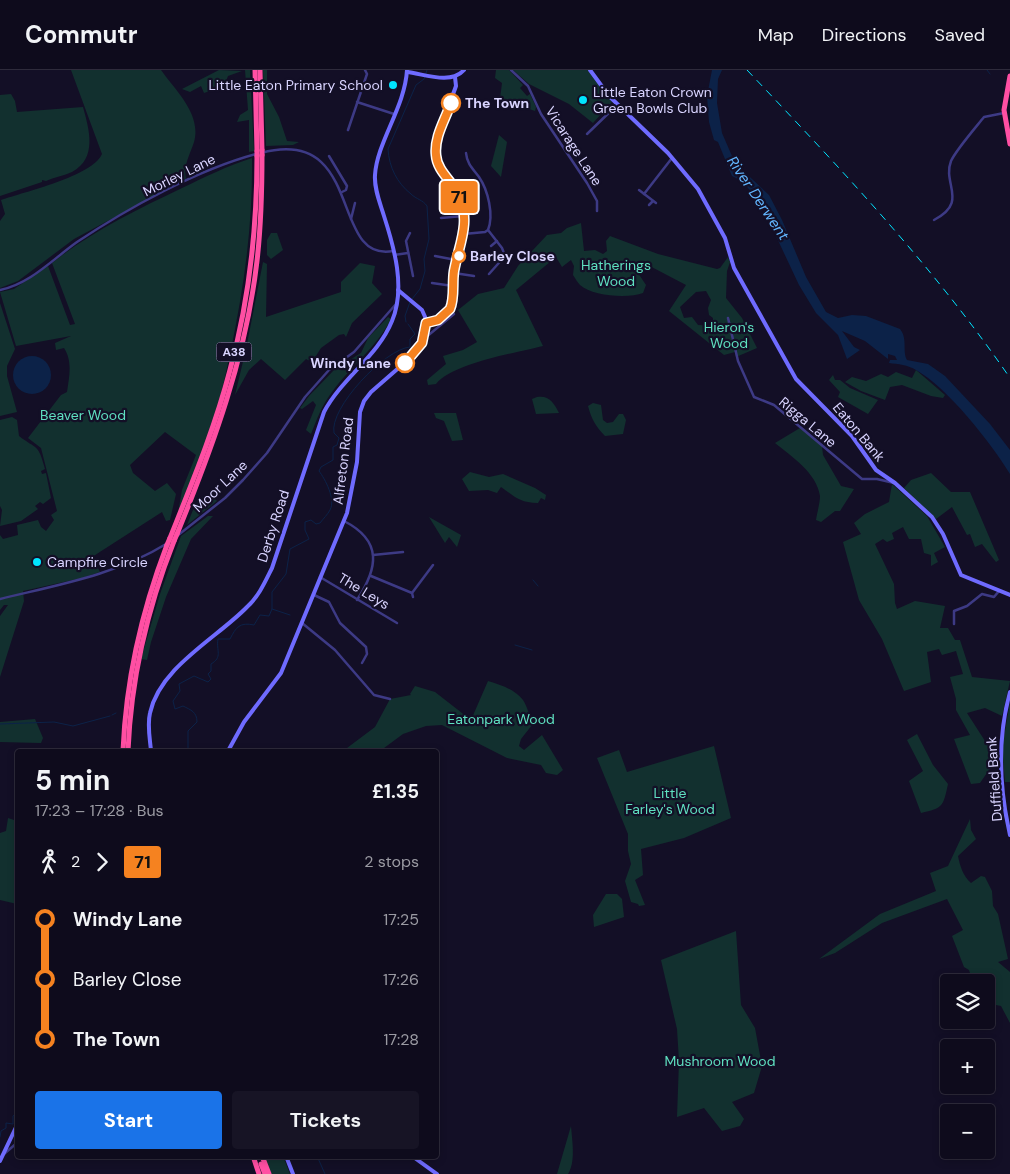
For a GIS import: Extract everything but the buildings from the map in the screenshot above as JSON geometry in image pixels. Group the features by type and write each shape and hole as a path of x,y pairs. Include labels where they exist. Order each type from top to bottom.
{"highway":[{"name":"A38","path":"128,749 132,696 142,639 172,540 200,465 231,369 250,264 260,153 255,70"},
{"name":"A38","path":"123,749 127,695 133,656 145,607 167,545 177,534 208,456 238,362 257,263 260,70"},
{"path":"1010,76 1004,113 1010,144"},
{"path":"254,1159 260,1174"},
{"path":"261,1159 265,1174"},
{"path":"262,1159 269,1174"}],"street":[{"path":"348,130 367,74 365,70"},
{"path":"425,338 426,323 420,307 398,290 394,253 375,177 377,163 404,90 407,71 455,77 464,70"},
{"name":"Vicarage Lane","path":"512,70 528,86 541,114 588,183 597,201 597,211"},
{"name":"Eaton Bank","path":"590,70 618,104 693,182 725,238 732,264 742,284 796,379 852,436 876,470 895,483 936,524 960,574 1000,591"},
{"path":"426,323 438,320 448,312 452,305 454,273 464,234 464,216 458,193 440,167 436,156 436,144 456,86 455,77"},
{"path":"357,102 396,114"},
{"path":"593,135 588,133 618,104"},
{"path":"934,220 948,211 952,205 951,162 984,116 1004,113"},
{"name":"Morley Lane","path":"0,290 18,285 78,242 131,209 228,162 276,150 299,151 313,156 327,167 336,178 357,235 363,243 378,252 408,253"},
{"path":"466,154 468,164 486,191 490,221 488,230"},
{"path":"329,156 347,186 346,190 342,192"},
{"path":"644,194 672,158"},
{"path":"639,190 654,202 649,205"},
{"path":"351,219 355,203"},
{"path":"441,218 464,216"},
{"path":"464,234 488,230"},
{"path":"488,230 497,241 505,256 490,274"},
{"path":"410,233 406,239 413,276"},
{"path":"491,246 497,241"},
{"path":"435,256 457,260"},
{"path":"454,273 474,276"},
{"path":"432,283 453,286"},
{"name":"Derby Road","path":"151,749 149,716 157,695 189,656 236,617 260,590 272,568 324,412 336,392 384,335 392,321 398,290"},
{"name":"Moor Lane","path":"0,599 66,584 116,567 154,551 182,533 243,480 267,453 305,396 329,370 354,352 396,304"},
{"path":"425,338 454,314"},
{"name":"Rigga Lane","path":"728,318 738,361 754,397 774,406 862,479 895,483"},
{"name":"Alfreton Road","path":"229,749 244,722 281,673 344,520 352,491 360,412 364,401 371,392 406,363 425,338"},
{"path":"344,520 363,534 373,556 371,576 357,600"},
{"path":"373,556 403,552"},
{"path":"413,598 412,592 431,566"},
{"path":"371,576 412,592"},
{"name":"The Leys","path":"320,577 397,623"},
{"path":"954,624 954,611 967,606 982,594 994,597 1000,591 1010,595"},
{"path":"312,594 329,602 340,623 364,644 367,652 362,663"},
{"path":"301,623 335,650 378,696 390,699"},
{"name":"Duffield Bank","path":"1010,692 1000,745 1004,806 1010,835"},
{"path":"0,1161 15,1130"},
{"path":"4,1154 15,1145"},
{"path":"287,1159 293,1174"},
{"path":"416,1159 437,1174"}],"green space":[{"path":"71,70 161,70 186,103 194,122 194,142 186,165 186,179 74,239 18,281 0,288 0,221 5,214 1,200 72,176 96,162 102,154"},
{"path":"219,70 242,71 228,76 224,86 204,93 201,86 190,92 182,89"},
{"path":"245,70 250,70 254,151 249,152 249,120 237,122 240,115 248,110"},
{"path":"263,70 267,70 267,94 279,117 287,141 299,142 293,145 266,146"},
{"path":"496,70 509,70 523,85 520,88 527,96 530,94 536,107 535,111 500,99 502,83 495,78"},
{"path":"513,70 588,70 612,102 593,123 569,104 529,84"},
{"path":"11,94 15,101 17,112 83,107 90,142 86,159 72,172 46,181 42,180 42,182 0,196 0,95"},
{"path":"499,135 507,142 501,177 491,166"},
{"name":"Beaver Wood","path":"252,158 247,256 230,354 216,412 178,513 182,490 196,455 165,432 130,465 133,473 155,491 167,483 176,494 170,520 166,521 162,512 92,557 100,572 82,578 23,591 24,601 0,677 0,616 8,605 4,605 0,610 0,535 3,539 18,535 17,525 38,520 41,527 46,531 54,520 51,515 57,511 41,448 28,438 61,395 67,392 70,370 69,359 64,348 56,350 55,343 71,336 16,346 0,292 14,289 48,266 70,325 75,324 52,263 82,241 131,213 208,176"},
{"path":"581,223 584,251 595,250 603,254 607,251 606,241 610,236 658,254 717,269 720,268 728,257 730,262 727,271 726,298 742,318 757,348 736,357 735,352 724,355 669,311 686,285 644,263 638,262 638,273 646,285 643,293 620,296 601,294 586,289 580,285 573,275 574,266 571,260 562,267 556,257 516,290 543,346 470,365 456,370 436,384 428,385 427,380 446,364 443,356 463,350 477,342 458,310 478,294 504,288 518,266 547,235 561,233 567,228","holes":["706,291 711,300 708,308 709,315 713,318 713,326 698,325 692,317 684,318 680,307 696,292"]},
{"path":"271,233 277,233 283,250 271,259 267,255 267,240"},
{"path":"263,262 267,264 266,317 341,292 341,282 360,263 375,266 372,283 382,294 352,323 346,337 344,334 339,335 321,348 312,362 306,359 285,380 261,359 249,370 235,395 246,349"},
{"path":"0,303 15,349 7,366 7,376 17,412 0,416"},
{"path":"388,317 391,319 378,339 328,397 311,434 306,430 316,405 313,401 302,409 300,408 335,369 361,353 368,338"},
{"path":"916,370 945,395 943,398 931,396 902,385 890,387 885,400 861,391 845,382 852,377 866,381 881,374 888,377 896,372 912,378"},
{"path":"833,375 835,380 840,380 850,388 878,400 868,414 838,397 840,392 829,380"},
{"path":"545,397 551,400 559,413 536,414 532,399"},
{"path":"593,403 601,405 603,420 607,423 613,422 619,414 623,414 626,420 623,434 605,436 596,426 588,406"},
{"path":"434,413 456,413 463,440 452,441 444,421 436,418"},
{"path":"12,417 17,420 19,436 36,448 41,455 45,469 41,471 42,474 46,473 51,498 43,504 40,502 35,506 38,509 21,521 0,526 2,510 0,506 0,420"},
{"path":"800,428 822,446 823,455 841,486 854,489 840,511 835,511 821,522 816,520 820,496 814,480 795,459 775,443"},
{"path":"470,472 489,477 503,474 535,488 546,495 545,500 541,498 538,503 526,502 501,487 497,493 488,490 469,491 462,479"},
{"path":"931,473 951,492 970,492 999,560 996,562 982,544 975,547 970,534 967,535 952,507 936,519 904,488 911,480"},
{"path":"892,484 927,516 945,547 934,553 938,562 931,566 931,555 924,553 921,539 909,539 903,527 892,533 894,539 887,542 883,539 875,544 894,584 897,609 915,601 945,606 940,628 948,628 955,640 960,640 972,677 1010,681 1002,716 985,708 967,713 985,741 998,739 998,757 980,783 971,784 954,739 970,735 956,710 956,699 950,677 963,674 956,651 942,655 939,649 927,652 931,682 904,691 882,639 859,600 843,542 861,534 854,523 865,514 889,502"},
{"path":"210,493 217,501 187,525 198,502"},
{"path":"208,516 213,516 191,539 166,597 147,660 141,659 160,594 181,536"},
{"path":"429,517 461,535 457,547 449,537 445,543"},
{"name":"Eatonpark Wood","path":"488,681 511,690 523,700 529,713 536,720 521,739 519,746 524,750 542,735 563,770 557,775 546,773 541,765 507,758 442,725 426,726 403,734 383,749 346,749 375,727 390,699 411,695 415,686 435,692 471,720"},
{"path":"1010,702 1010,782 1005,782 1002,748"},
{"path":"35,719 43,738 41,743 0,742 0,722"},
{"path":"917,734 933,765 948,784 945,798 941,805 934,810 921,813 909,781 923,771 907,740"},
{"name":"Little Farley's Wood","path":"714,746 731,818 684,838 641,849 643,875 635,880 645,905 639,906 631,902 625,881 631,864 628,851 628,834 597,758 619,750 627,772"},
{"path":"8,818 15,820 15,904 0,900 0,833 6,831"},
{"path":"970,819 971,830 976,839 958,856 962,871 968,880 971,883 981,876 985,877 992,891 993,906 998,914 1008,959 998,962 1010,972 1010,1023 1001,1006 995,1005 995,974 970,974 969,970 964,967 952,936 963,930 947,899 882,923 835,953 819,959 880,914 936,891 930,873 948,866"},
{"path":"606,894 617,894 622,899 624,917 594,927 593,915"},
{"name":"Mushroom Wood","path":"736,931 741,1005 755,1028 762,1066 754,1093 732,1102 744,1119 740,1126 722,1131 704,1108 677,1117 679,1061 677,1029 661,960"},
{"path":"571,1126 572,1163 568,1174 557,1174"},
{"path":"265,1159 284,1159 290,1174 271,1174"}],"water":[{"name":"River Derwent","path":"712,70 722,70 718,79 717,103 722,133 735,163 769,195 782,220 806,277 826,312 838,318 852,315 866,316 900,329 904,337 907,360 928,364 945,376 990,424 1010,450 1010,474 992,447 968,417 928,378 910,367 889,363 890,360 897,360 895,356 888,354 888,359 865,341 842,331 854,347 860,350 847,359 838,335 816,313 799,285 760,202 742,181 732,176 718,142 714,140 709,122 707,96"},
{"path":"32,356 46,361 51,375 46,389 32,394 18,389 13,375 18,361"}],"waterway":[{"path":"412,299 420,289 425,271 424,259 429,239 427,206 406,190 398,180 390,162 388,149 416,85 424,79 427,70"},
{"path":"987,70 990,74"},
{"path":"406,322 405,316 410,302"},
{"path":"188,749 188,731 197,722 197,719 193,712 183,706 175,709 173,701 180,691 179,684 194,676 208,682 211,679 208,674 211,671 211,664 218,656 218,639 230,639 239,626 245,624 254,625 260,615 269,616 272,609 272,592 286,574 290,549 309,539 305,530 305,522 311,520 316,524 320,523 330,510 331,495 319,471 321,467 333,460 333,447 337,445 339,438 334,433 335,422 340,409 349,395 374,368 399,350 410,347 410,339 415,334 408,324"},
{"path":"533,580 538,586"},
{"path":"272,609 290,615"},
{"path":"515,645 532,650"},
{"path":"112,715 116,713"},
{"path":"0,724 54,722 73,726 110,716"},
{"path":"0,1137 1,1131 6,1128 6,1123 13,1124 13,1116 15,1114"},
{"path":"318,1159 325,1174"}],"railway":[{"path":"747,70 851,181 917,257 950,296 1010,378"}],"bus line":[{"name":"71","path":"405,363 419,348 426,336 426,323 445,316 452,305 454,273 462,246 464,216 458,193 440,167 436,156 436,144 451,103"}],"place":[{"name":"Little Eaton Primary School","path":"393,85"},
{"name":"Little Eaton Crown Green Bowls Club","path":"583,100"},
{"name":"The Town","path":"451,103"},
{"name":"Barley Close","path":"459,256"},
{"name":"Windy Lane","path":"405,363"},
{"name":"Campfire Circle","path":"37,562"}],"park label":[{"name":"Hatherings Wood","path":"616,274"},
{"name":"Hieron's Wood","path":"729,336"}]}
